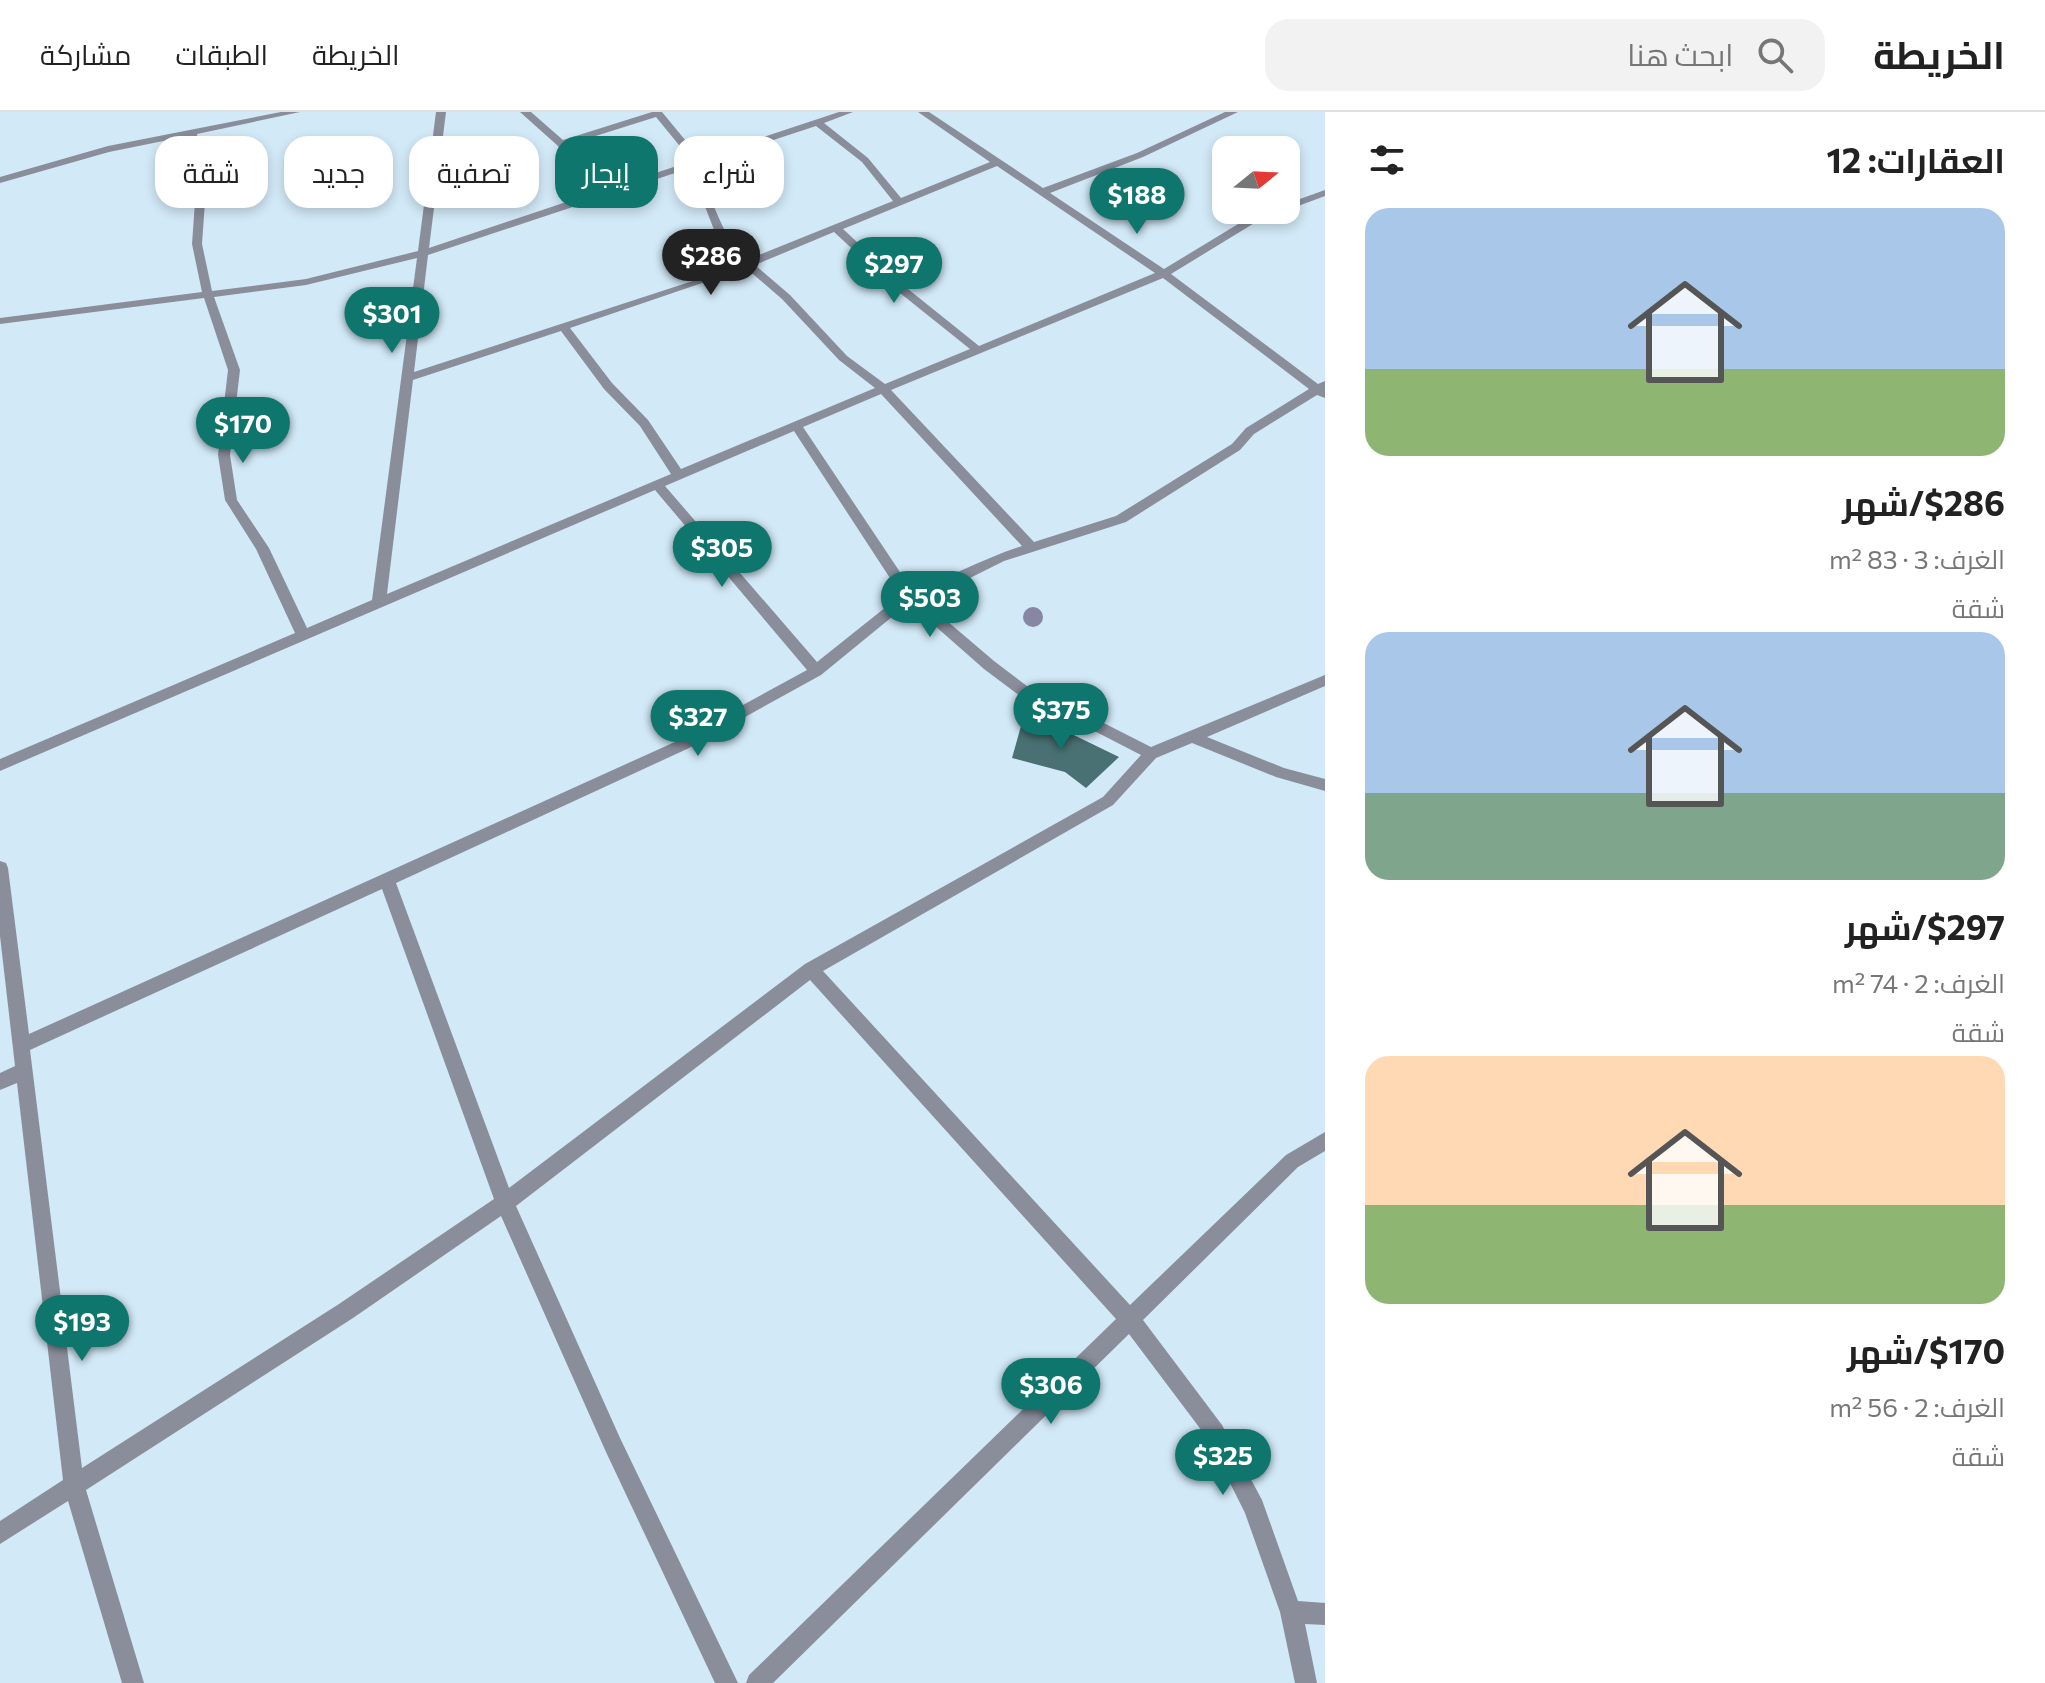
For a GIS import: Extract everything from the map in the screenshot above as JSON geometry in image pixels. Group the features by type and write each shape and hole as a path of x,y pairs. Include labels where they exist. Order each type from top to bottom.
{"street":[{"path":"0,180 108,149 295,112"},
{"path":"379,602 441,112"},
{"path":"525,112 555,139"},
{"path":"585,136 658,112 677,136"},
{"path":"21,1046 682,745 816,671 909,596 949,583 999,558 1121,519 1236,447 1250,431 1322,390 1163,274 923,112"},
{"path":"1040,193 1140,155 1233,112"},
{"path":"775,136 839,113"},
{"path":"817,122 865,160 899,202"},
{"path":"192,132 201,188 197,244 208,295 234,370 224,455 231,500 262,548 303,635"},
{"path":"407,378 747,264 996,163"},
{"path":"1300,202 1325,193"},
{"path":"0,321 306,282 423,253 557,208"},
{"path":"709,208 724,243 795,305 843,358 883,389 1031,547"},
{"path":"0,765 796,425 1163,274 1245,224"},
{"path":"836,228 904,291 978,350"},
{"path":"563,327 608,386 644,423 678,475"},
{"path":"796,425 909,596 989,665 1053,713 1075,715 1151,754"},
{"path":"657,484 816,671"},
{"path":"0,1533 346,1311 505,1203 811,969 1108,801 1151,754 1325,680"},
{"path":"1190,736 1281,773 1325,785"},
{"path":"0,868 74,1485 133,1683"},
{"path":"387,881 505,1203 613,1445 727,1683"},
{"path":"811,969 1129,1318 1215,1432 1254,1508 1291,1612 1306,1683"},
{"path":"0,1082 25,1070"},
{"path":"762,1681 1292,1161 1325,1141"},
{"path":"1291,1612 1325,1614"}],"building":[{"path":"1025,712 1046,727 1049,723 1119,757 1086,788 1065,772 1012,758"}]}
